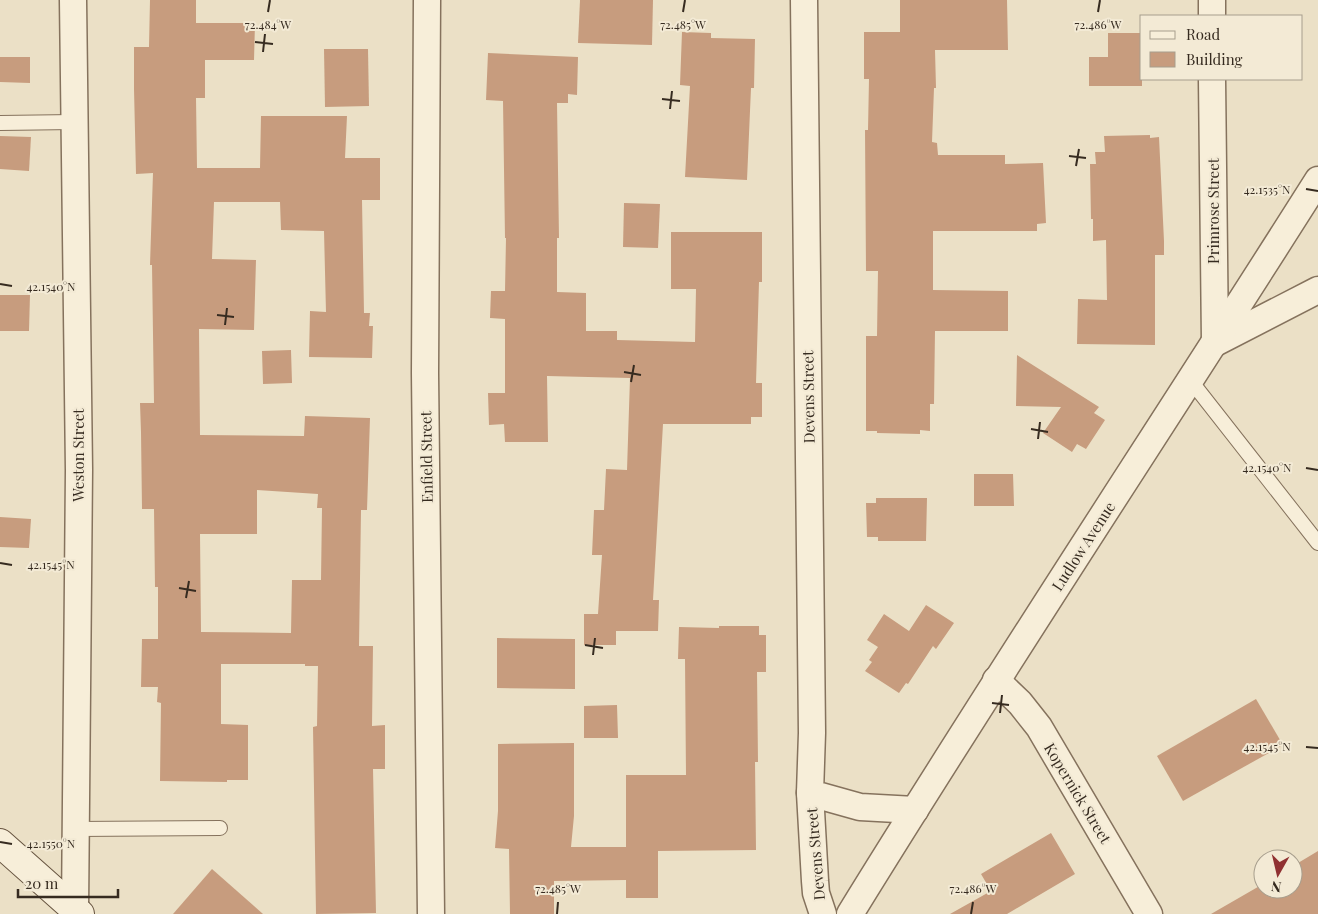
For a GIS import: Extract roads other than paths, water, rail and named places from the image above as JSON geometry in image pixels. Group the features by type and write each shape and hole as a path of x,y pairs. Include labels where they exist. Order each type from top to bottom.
{"main road":[{"path":"2,850 77,912"}],"street":[{"name":"Weston Street","path":"73,0 79,470 77,912"},
{"name":"Enfield Street","path":"427,0 425,373 431,914"},
{"name":"Devens Street","path":"804,0 812,733 810,793 816,892 823,914"},
{"path":"1212,0 1212,15"},
{"name":"Primrose Street","path":"1212,80 1215,343"},
{"name":"Ludlow Avenue","path":"850,914 996,680 1215,343 1318,180"},
{"path":"1215,343 1318,290"},
{"name":"Kopernick Street","path":"996,680 1020,703 1039,727 1149,914"},
{"name":"Devens Street","path":"810,793 860,807 915,810"}],"lane":[{"path":"0,124 74,122"},
{"path":"1191,380 1318,543"},
{"path":"76,829 220,828"}]}
